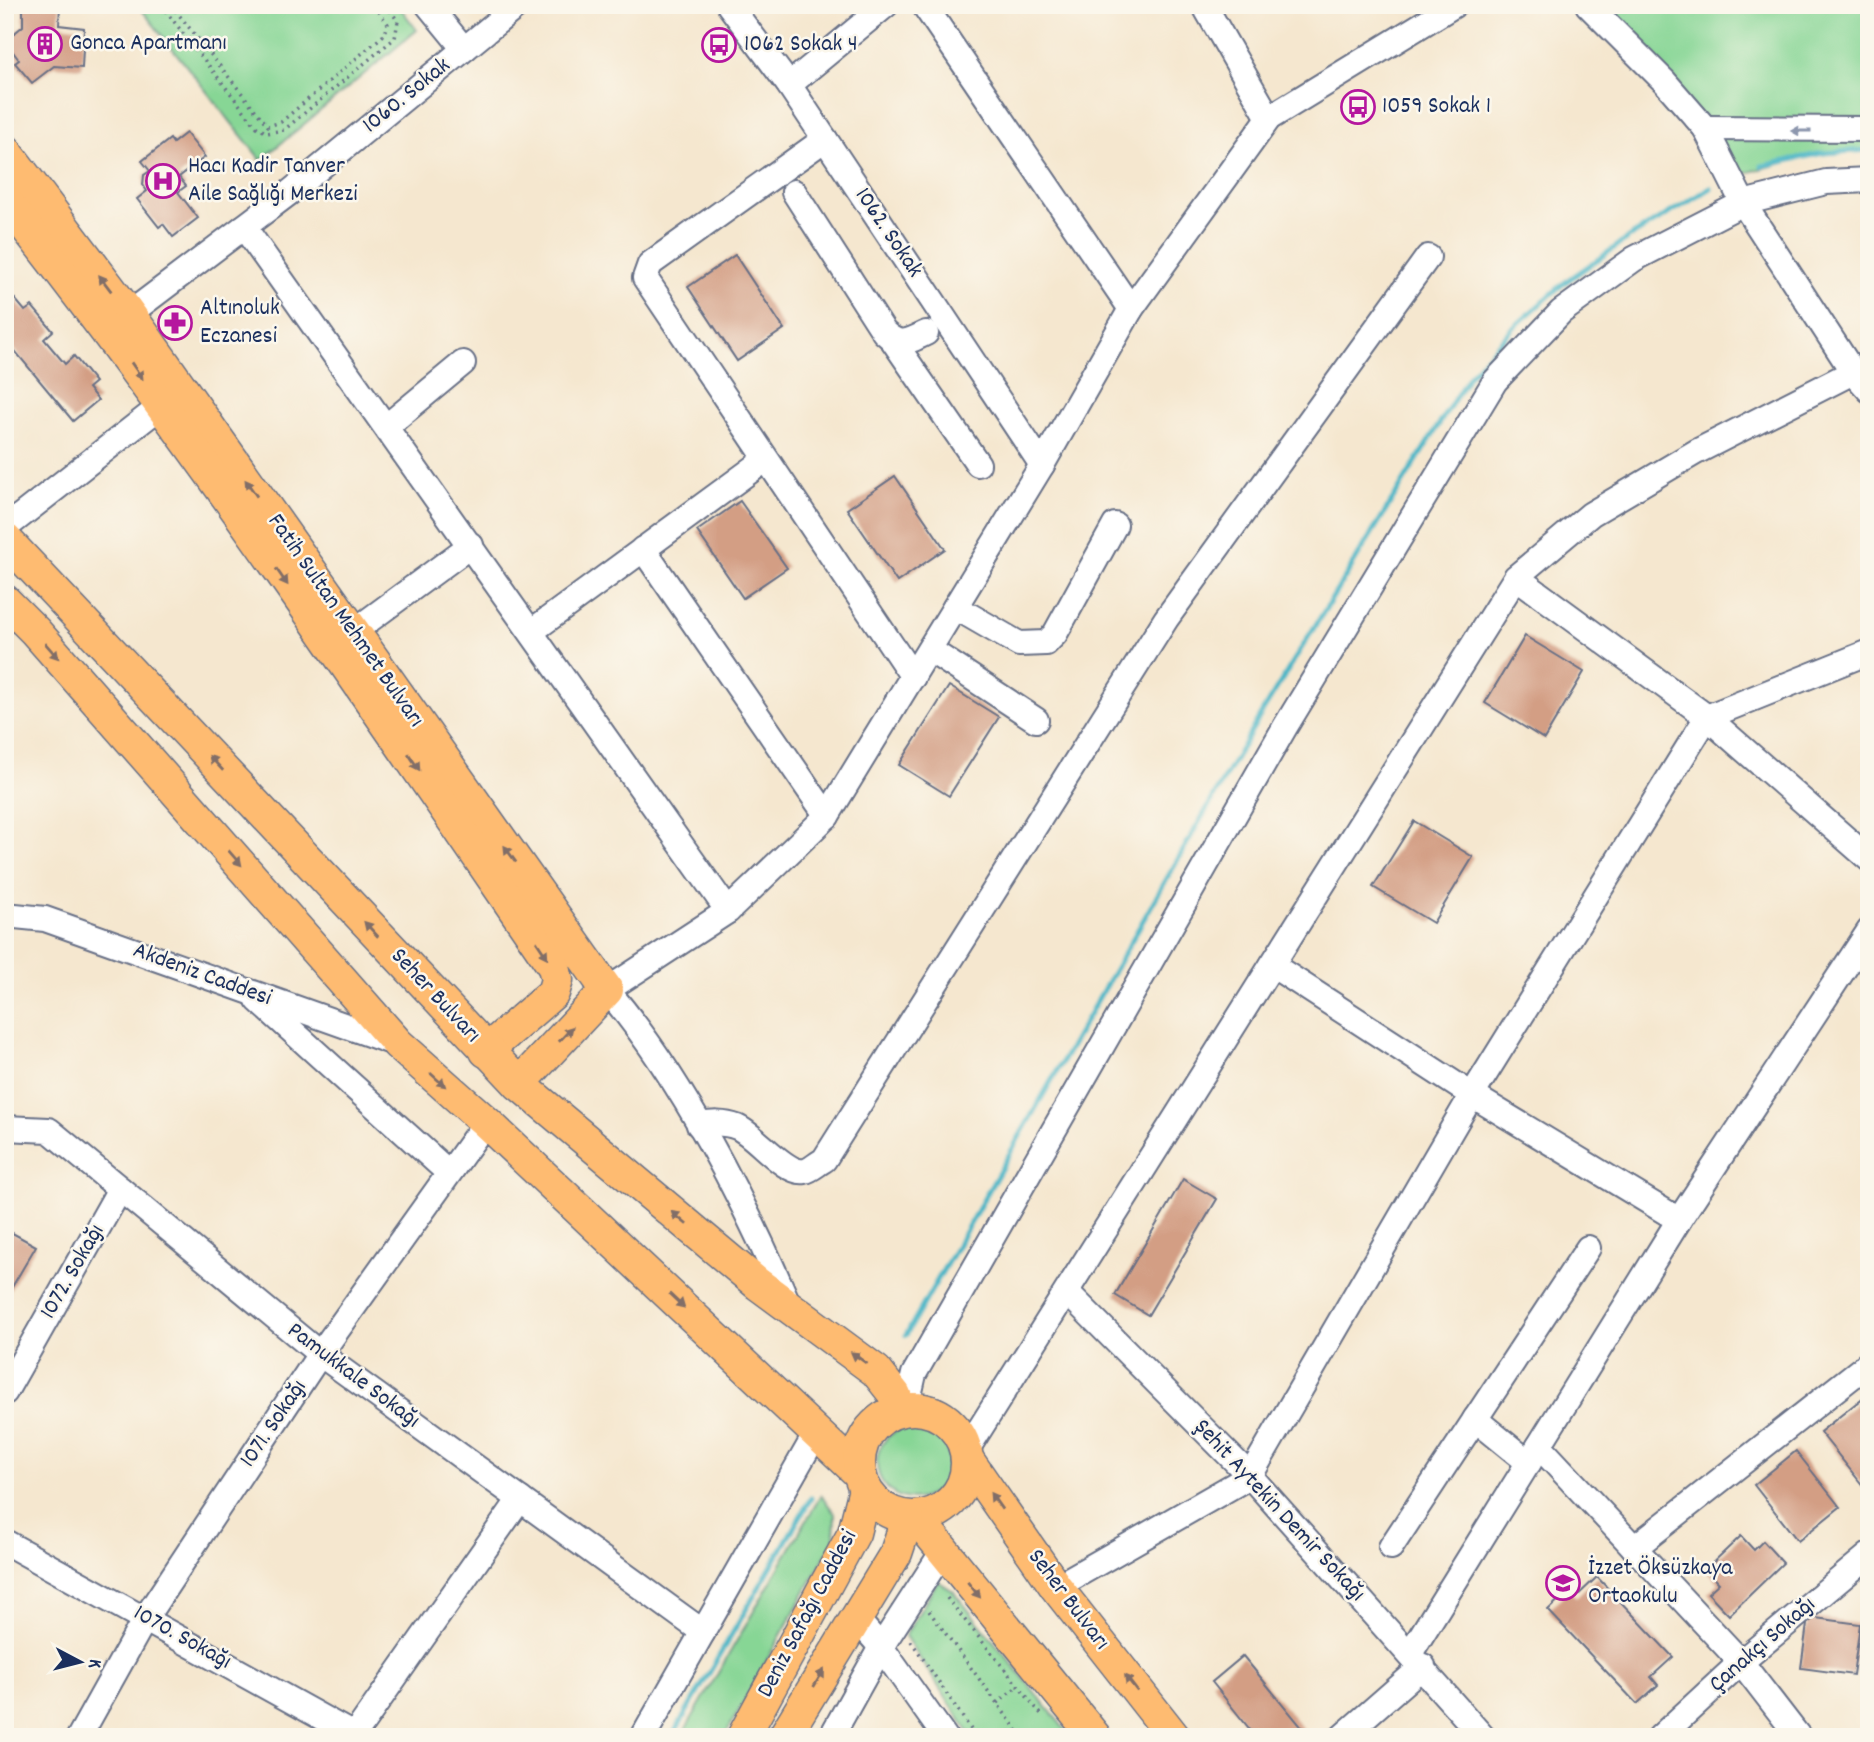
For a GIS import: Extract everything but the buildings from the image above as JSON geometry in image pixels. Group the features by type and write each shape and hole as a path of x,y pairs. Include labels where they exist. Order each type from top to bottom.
{"main road":[{"name":"Fatih Sultan Mehmet Bulvarı","path":"5,150 129,314 607,990"},
{"name":"Fatih Sultan Mehmet Bulvarı","path":"5,200 107,330 408,754 554,967 557,980 553,993 486,1051"},
{"name":"Seher Bulvarı","path":"5,539 519,1084 790,1308 876,1371 903,1409"},
{"path":"5,601 398,1044 486,1122 817,1432 887,1511 912,1517 932,1514 956,1496 964,1482 967,1455 952,1424 925,1409 903,1409 881,1419 870,1430 860,1451 862,1482"},
{"path":"519,1084 607,990"},
{"name":"Seher Bulvarı","path":"967,1455 1056,1587 1174,1737"},
{"name":"Deniz Safağı Caddesi","path":"743,1737 854,1533 862,1482"},
{"path":"912,1517 1095,1737"},
{"name":"Deniz Safağı Caddesi","path":"784,1737 896,1553 912,1517"}],"street":[{"path":"428,5 464,49"},
{"name":"1060. Sokak","path":"129,314 244,227 517,5"},
{"name":"1062. Sokak","path":"729,5 789,85 1042,465"},
{"path":"789,85 886,5"},
{"path":"924,5 1131,309"},
{"path":"1204,5 1269,118"},
{"path":"790,1308 771,1264 699,1125 648,1040 607,990 727,911 827,816 1042,465 1131,309 1269,118 1424,13 1454,5"},
{"path":"967,1455 1516,577 1591,514 1696,452 1861,381 1744,203 1705,128 1665,82 1588,5"},
{"path":"1705,128 1869,129"},
{"path":"825,139 650,264 645,272 646,283 913,677"},
{"path":"903,1409 914,1374 1285,727 1495,380 1561,312 1634,260 1744,203 1826,182 1869,180"},
{"path":"794,192 884,332 894,342 978,464"},
{"path":"244,227 532,631 727,911"},
{"path":"699,1125 716,1122 738,1127 762,1143 791,1169 804,1171 824,1160 1166,619 1428,257"},
{"path":"894,342 906,343 926,333"},
{"path":"387,426 463,363"},
{"path":"5,528 161,406"},
{"path":"532,631 765,460"},
{"path":"956,607 1019,644 1046,643 1055,634 1115,525"},
{"path":"353,632 471,545"},
{"path":"643,549 827,816"},
{"path":"1516,577 1707,717 1869,859"},
{"path":"929,650 1036,720"},
{"path":"1056,1587 1250,1476 1472,1095 1707,717 1869,652"},
{"name":"Akdeniz Caddesi","path":"5,915 45,919 398,1044"},
{"path":"1342,1737 1417,1659 1534,1454 1679,1220 1869,931"},
{"path":"1272,965 1472,1095 1679,1220"},
{"path":"248,991 449,1173"},
{"name":"1071. Sokağı","path":"79,1737 145,1617 320,1354 486,1122"},
{"name":"Pamukkale Sokağı","path":"5,1128 50,1130 320,1354 703,1632"},
{"name":"1072. Sokağı","path":"5,1392 120,1189"},
{"path":"1391,1547 1588,1248"},
{"name":"Şehit Aytekin Demir Sokağı","path":"1067,1292 1250,1476 1417,1659 1483,1737"},
{"path":"1634,1548 1869,1363"},
{"path":"1475,1419 1534,1454 1634,1548 1741,1662 1799,1737"},
{"path":"643,1737 817,1432"},
{"path":"355,1736 520,1499"},
{"name":"1070. Sokağı","path":"5,1542 145,1617 355,1736"},
{"path":"831,1737 881,1647 943,1551"},
{"name":"Çanakçı Sokağı","path":"1660,1737 1741,1662 1869,1555"},
{"path":"855,1618 881,1647 945,1737"}],"path":[{"path":"161,5 257,127 267,133 284,130 395,38 398,22 386,5"},
{"path":"171,5 262,120 268,126 275,126 385,34 388,24 374,5"},
{"path":"942,1591 1043,1716"},
{"path":"921,1619 934,1600"},
{"path":"928,1609 1022,1737"},
{"path":"908,1637 976,1737"},
{"path":"997,1703 1018,1686"}],"green space":[{"path":"138,5 398,5 417,30 261,160"},
{"path":"1589,5 1869,5 1869,151 1813,155 1738,175"},
{"path":"913,1427 933,1433 943,1443 949,1463 943,1483 933,1493 913,1499 893,1493 883,1483 877,1463 883,1443 893,1433"},
{"path":"821,1495 835,1514 834,1540 724,1737 681,1737"},
{"path":"938,1581 953,1591 1071,1737 972,1737 905,1636"}],"waterway":[{"path":"1762,166 1823,153 1869,150"},
{"path":"906,1335 1261,714 1468,377 1513,328 1564,283 1630,237 1711,188"},
{"path":"672,1737 811,1498"}],"place":[{"name":"Gonca Apartmanı","path":"45,44"},
{"name":"1062 Sokak 4","path":"719,45"},
{"name":"1059 Sokak 1","path":"1358,107"},
{"name":"Hacı Kadir Tanver Aile Sağlığı Merkezi","path":"163,181"},
{"name":"Altınoluk Eczanesi","path":"175,323"},
{"name":"İzzet Öksüzkaya Ortaokulu","path":"1563,1583"}]}
